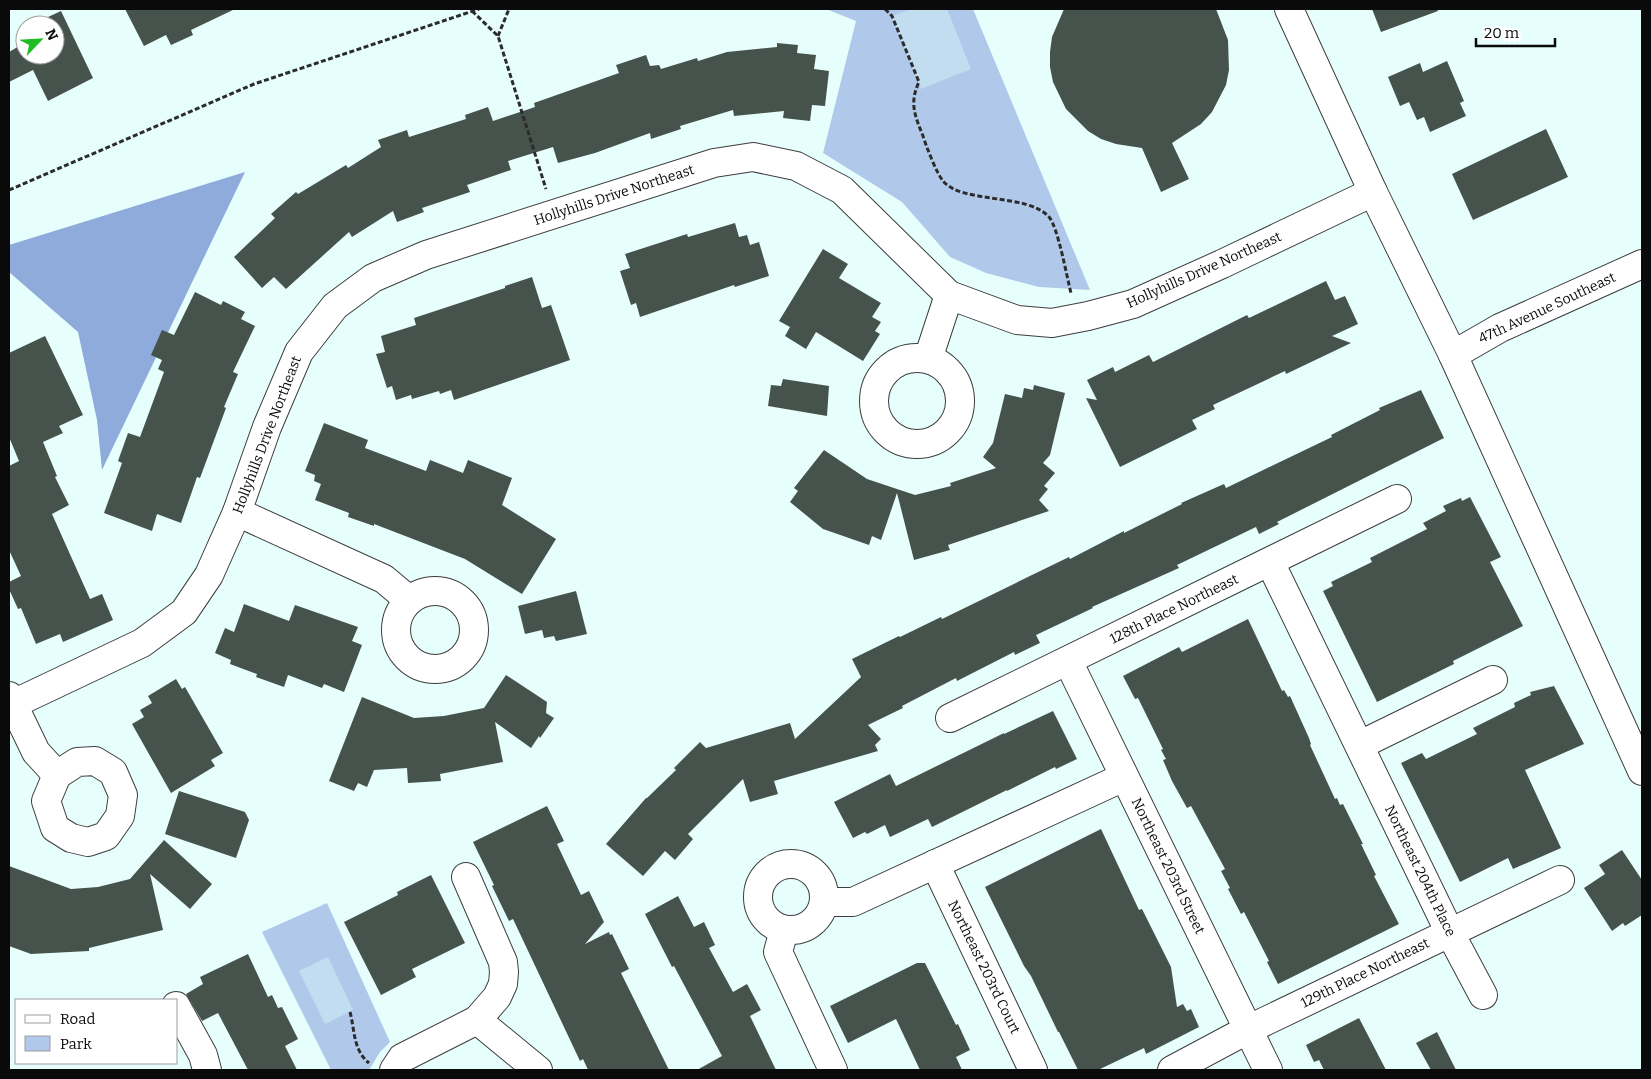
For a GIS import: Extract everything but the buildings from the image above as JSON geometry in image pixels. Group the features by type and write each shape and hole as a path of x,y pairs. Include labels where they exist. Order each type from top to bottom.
{"street":[{"path":"1289,9 1374,192 1453,355 1642,770"},
{"name":"Hollyhills Drive Northeast","path":"10,703 142,643 184,612 209,575 238,512 267,427 299,352 335,306 373,278 426,255 714,163 753,157 796,166 842,190 949,296 1017,320 1052,323 1133,304 1374,192"},
{"name":"47th Avenue Southeast","path":"1453,355 1500,328 1642,264"},
{"path":"928,359 949,296"},
{"name":"128th Place Northeast","path":"950,718 1397,499"},
{"path":"238,512 384,579 409,600"},
{"name":"Northeast 204th Place","path":"1270,562 1450,933 1483,995"},
{"name":"Northeast 203rd Street","path":"1068,661 1268,1070"},
{"path":"1360,745 1493,680"},
{"path":"10,703 36,752 57,775"},
{"path":"824,902 853,902 1124,777"},
{"name":"Northeast 203rd Court","path":"935,864 1033,1070"},
{"path":"781,865 803,866 813,872 820,880 824,891 822,912 806,928 795,931 784,930 774,926 760,910 759,888 764,878 781,865"},
{"path":"383,1068 478,1020 497,997 503,984 503,962 466,877"},
{"name":"129th Place Northeast","path":"1172,1070 1248,1030 1560,880"},
{"path":"784,930 778,952 833,1070"},
{"path":"178,1010 203,1055 207,1070"},
{"path":"478,1020 538,1070"}],"path":[{"path":"9,190 254,84 479,9"},
{"path":"498,36 509,9"},
{"path":"885,9 892,16 919,82 914,92 914,112 943,181 956,191 1036,207 1050,218 1057,238 1077,318"},
{"path":"472,11 498,36 553,214"},
{"path":"350,1012 358,1050 362,1058 383,1068"}],"green space":[{"path":"826,9 973,9 1090,290 1039,287 986,273 950,257 902,202 823,153 856,21"},
{"path":"327,903 390,1042 380,1052 369,1070 331,1070 262,932"}],"shaded area":[{"path":"912,9 947,9 971,69 921,89 892,16"},
{"path":"245,172 102,470 97,420 78,332 9,272 9,245"},
{"path":"328,957 353,1010 325,1024 299,971"}]}
